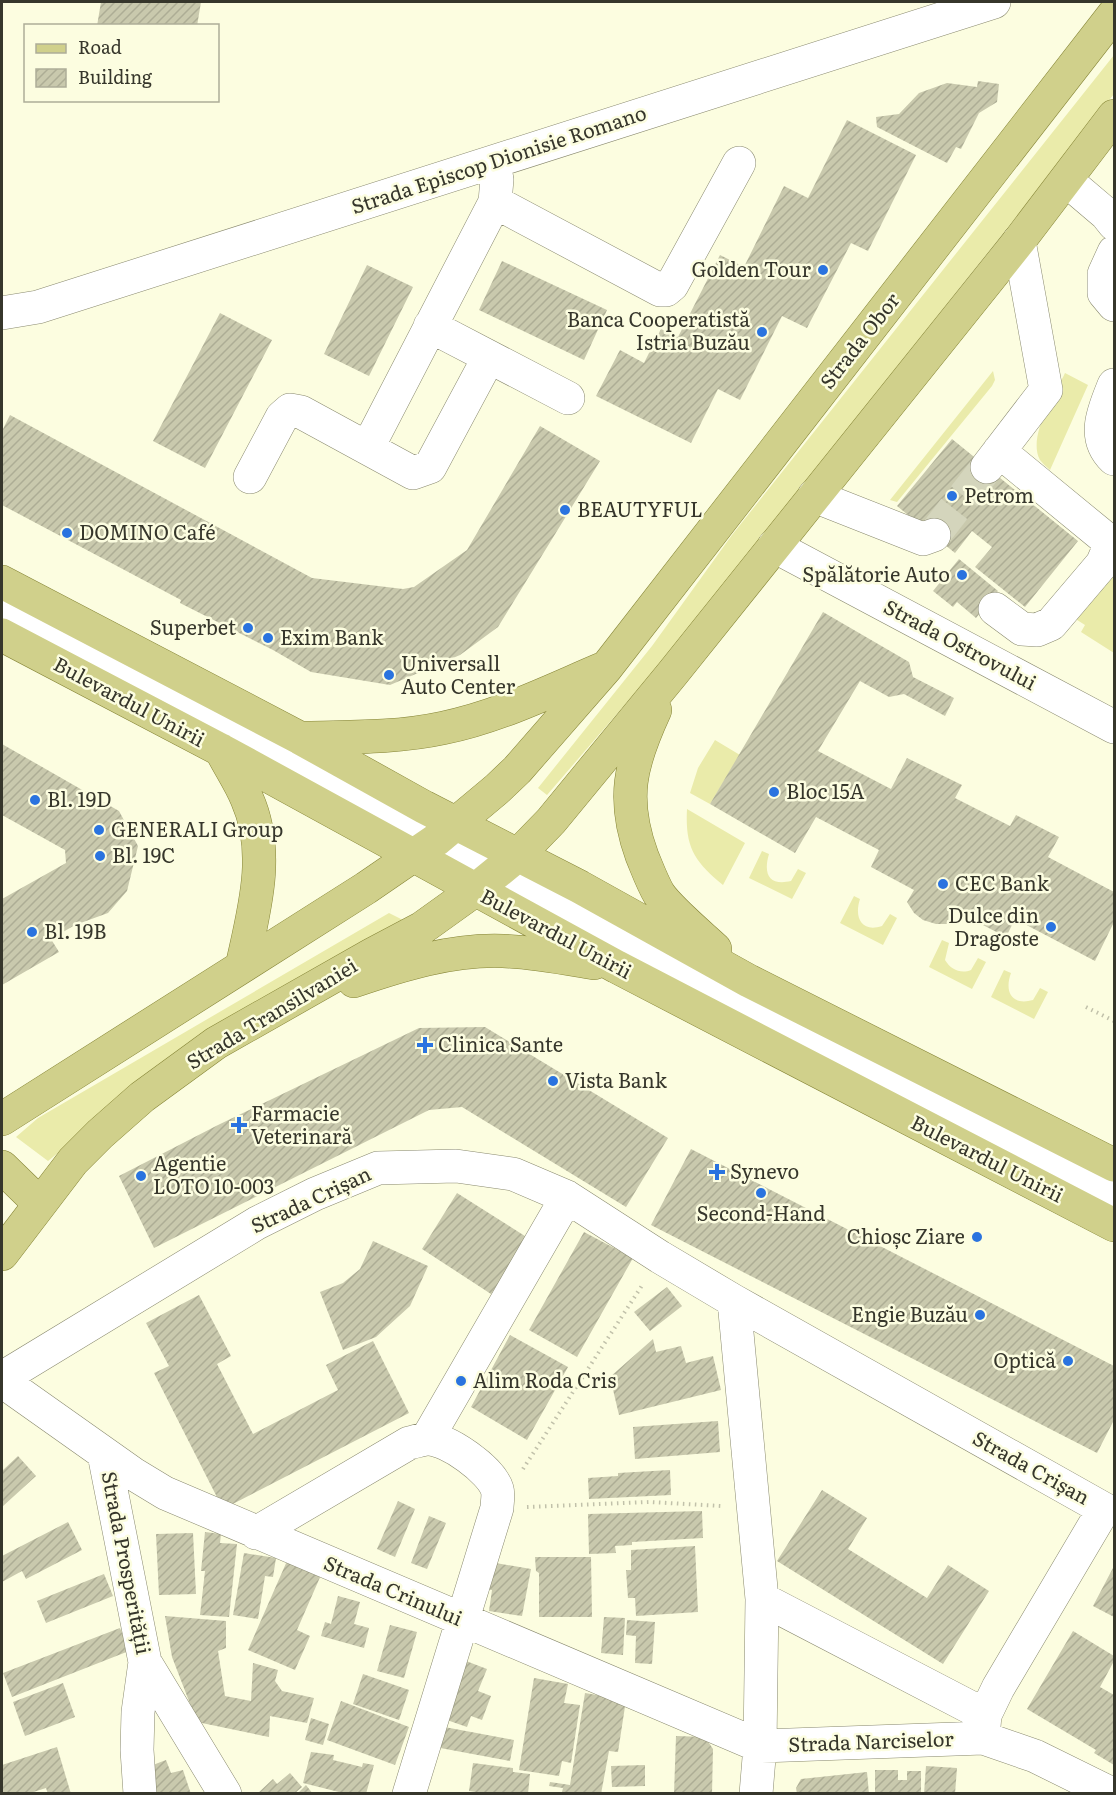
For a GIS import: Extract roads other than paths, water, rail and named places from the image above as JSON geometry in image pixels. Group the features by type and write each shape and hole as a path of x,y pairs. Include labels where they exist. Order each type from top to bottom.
{"main road":[{"name":"Strada Obor","path":"435,840 517,770 606,668 1114,14"},
{"path":"749,981 660,895 647,869 634,834 629,805 630,782 643,736 672,674 1019,241 1114,116"},
{"name":"Bulevardul Unirii","path":"2,582 300,738 435,840 496,873 749,981 1114,1165"},
{"name":"Bulevardul Unirii","path":"2,635 221,750 435,840 496,873 617,967 1114,1225"},
{"path":"300,738 378,736 443,728 500,712 606,668"},
{"name":"Strada Transilvaniei","path":"2,1252 74,1161 142,1096 216,1043 275,1008 422,928 496,873 551,821 672,674"},
{"path":"221,750 247,799 256,829 260,854 256,899 242,966"},
{"path":"2,1119 366,888 435,840"},
{"path":"275,1008 389,969 462,953 501,951 537,954 617,967"},
{"path":"2,1167 39,1203"}],"street":[{"name":"Strada Episcop Dionisie Romano","path":"2,313 49,304 994,2"},
{"path":"368,447 495,202 500,160"},
{"path":"495,202 660,290 666,290 672,285 739,163"},
{"path":"1066,180 1106,214 1114,224"},
{"path":"995,609 1022,628 1036,630 1051,624 1102,564 1109,548 1105,538 993,459 1046,390 1019,241"},
{"path":"1114,252 1104,274 1104,293 1114,306"},
{"path":"430,326 568,398"},
{"path":"250,477 282,417 290,410 301,412 413,473 430,467 489,357"},
{"path":"1114,386 1101,424 1101,439 1114,459"},
{"path":"814,496 924,539 934,536"},
{"name":"Strada Ostrovului","path":"774,546 1114,727"},
{"path":"2,606 435,840"},
{"name":"Bulevardul Unirii","path":"496,873 1114,1195"},
{"name":"Strada Crișan","path":"2,1379 257,1222 315,1194 378,1168 456,1166 513,1174 567,1197 734,1301 1109,1503 998,1688 984,1726"},
{"path":"427,1439 567,1197"},
{"path":"734,1301 762,1599 760,1746 756,1794"},
{"name":"Strada Crinului","path":"2,1379 104,1454 165,1493 760,1746"},
{"path":"256,1533 409,1443 427,1439 440,1442 476,1462 490,1475 498,1500 409,1794"},
{"name":"Strada Prosperității","path":"104,1454 145,1662 225,1794"},
{"path":"762,1599 1035,1756 1112,1794"},
{"path":"140,1794 137,1750 138,1712 145,1662"},
{"name":"Strada Narciselor","path":"760,1746 984,1726"}],"tunnel":[{"path":"934,535 987,467"}],"place":[{"name":"Golden Tour","path":"823,270"},
{"name":"Banca Cooperatistă Istria Buzău","path":"762,332"},
{"name":"Petrom","path":"952,496"},
{"name":"BEAUTYFUL","path":"565,510"},
{"name":"DOMINO Café","path":"67,533"},
{"name":"Spălătorie Auto","path":"962,575"},
{"name":"Superbet","path":"248,628"},
{"name":"Exim Bank","path":"268,638"},
{"name":"Universall Auto Center","path":"389,675"},
{"name":"Bloc 15A","path":"774,792"},
{"name":"Bl. 19D","path":"35,800"},
{"name":"GENERALI Group","path":"99,830"},
{"name":"Bl. 19C","path":"100,856"},
{"name":"CEC Bank","path":"943,884"},
{"name":"Dulce din Dragoste","path":"1051,927"},
{"name":"Bl. 19B","path":"32,932"},
{"name":"Clinica Sante","path":"425,1045"},
{"name":"Vista Bank","path":"553,1081"},
{"name":"Farmacie Veterinară","path":"239,1125"},
{"name":"Synevo","path":"717,1172"},
{"name":"Agentie LOTO 10-003","path":"141,1176"},
{"name":"Second-Hand","path":"761,1193"},
{"name":"Chioșc Ziare","path":"977,1237"},
{"name":"Engie Buzău","path":"980,1315"},
{"name":"Optică","path":"1068,1361"},
{"name":"Alim Roda Cris","path":"461,1381"}]}
